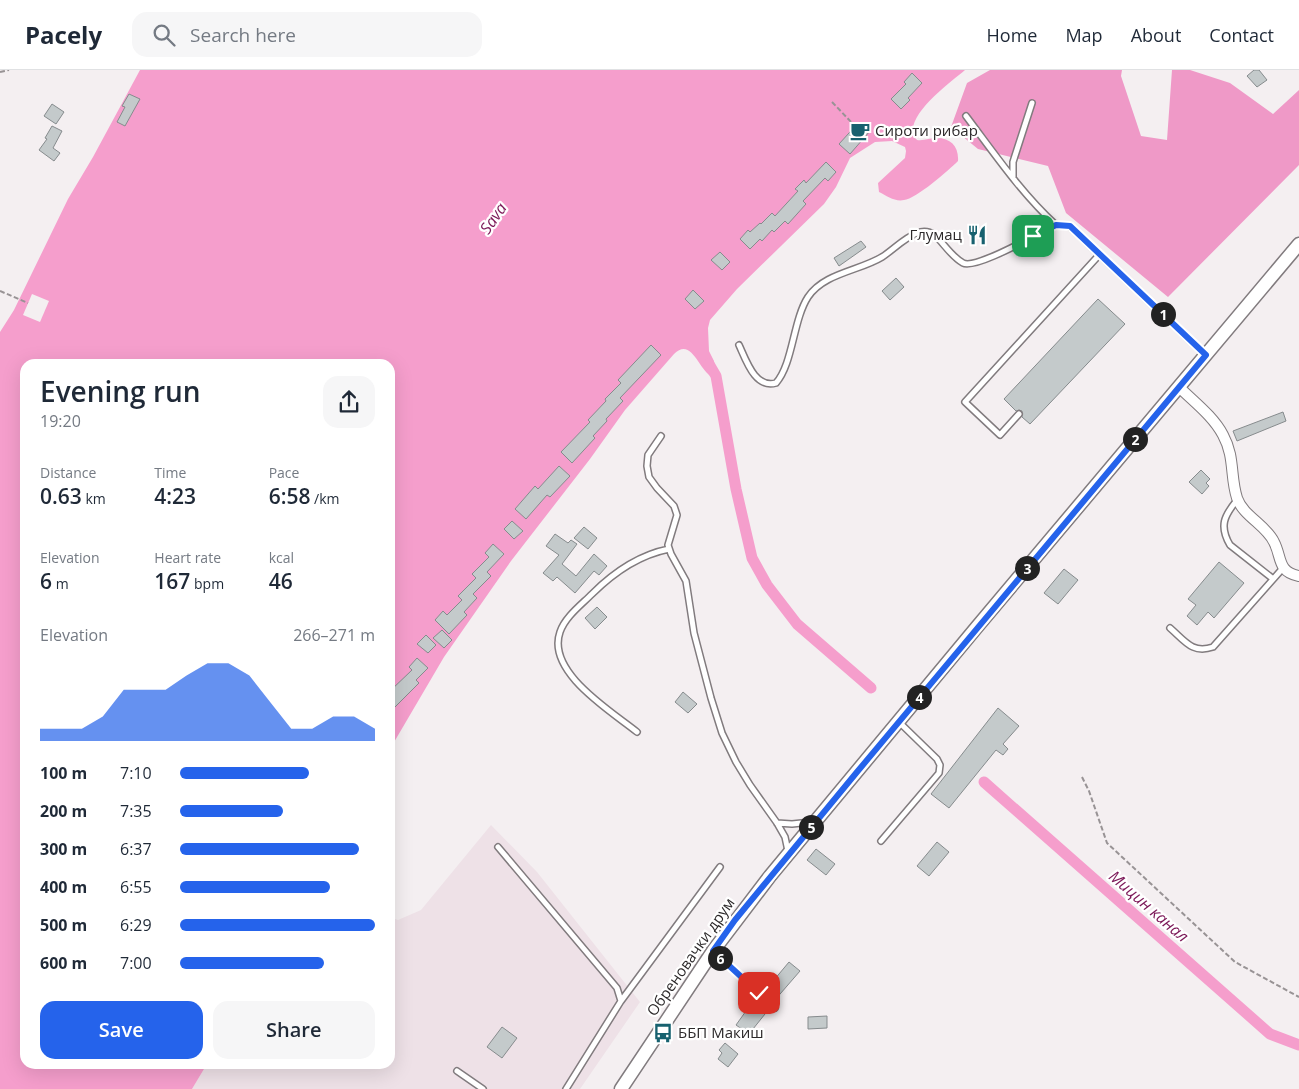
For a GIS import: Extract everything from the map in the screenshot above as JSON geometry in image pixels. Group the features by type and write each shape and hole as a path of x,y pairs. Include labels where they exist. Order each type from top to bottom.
{"street":[{"name":"Обреновачки друм","path":"621,1089 735,920 898,721 1299,244"},
{"path":"1179,387 1214,422 1229,445 1237,500 1273,540 1283,568 1292,575 1299,576"}],"lane":[{"path":"1013,178 1013,162 1032,103"},
{"path":"966,116 1013,178 1041,211 1056,225"},
{"path":"740,345 758,380 768,384 776,383 782,375 802,309 816,287 829,278 865,266 882,257 915,233 923,231 935,235 962,263 973,264 990,258 1056,225 1070,226 1206,355"},
{"path":"1018,414 1000,434 965,402 1100,254"},
{"path":"661,436 648,455 647,466 650,477 657,488 674,506 676,515 675,526 670,535 668,545 686,581 694,633 722,734 750,785 785,836 789,854"},
{"path":"1237,500 1229,510 1223,526 1227,540 1230,545 1272,578"},
{"path":"637,732 577,684 562,659 558,638 569,618 611,576 639,559 670,549"},
{"path":"1170,628 1191,647 1198,650 1213,647 1272,578 1283,568"},
{"path":"880,841 939,774 940,765 937,759 898,721"},
{"path":"777,823 815,822"},
{"path":"498,846 617,988 621,1001"},
{"path":"566,1089 621,1001 720,867"},
{"path":"713,951 775,1008"},
{"path":"457,1071 483,1089"}],"path":[{"path":"0,72 9,70"},
{"path":"832,102 855,126"},
{"path":"0,291 28,303"},
{"path":"1082,777 1108,843 1235,962 1299,998"}],"shaded area":[{"path":"990,70 1122,70 1121,76 1141,136 1167,140 1172,70 1190,70 1230,83 1273,114 1299,90 1299,165 1168,297 1066,213 1048,166 978,149 951,127 967,83"},
{"path":"491,825 537,872 640,1002 580,1089 192,1089 204,1069 395,1069 395,919 398,920 421,910"}],"water":[{"name":"Sava","path":"140,70 965,70 939,92 920,112 913,132 917,140 942,138 950,142 957,151 958,161 924,190 909,198 897,200 879,192 878,183 905,158 905,147 892,141 875,142 850,158 836,187 824,204 737,289 710,320 708,328 709,351 714,361 716,376 713,377 708,374 691,352 686,349 674,354 625,410 590,459 511,561 444,657 395,740 395,359 20,359 20,1069 204,1069 192,1089 0,1089 0,332 14,310 68,199"}],"pier":[{"path":"32,294 49,301 40,322 23,315"}],"building":[{"path":"1254,70 1259,70 1267,80 1257,87 1247,76"},
{"path":"912,73 922,83 901,109 891,99 906,84 904,82"},
{"path":"129,94 140,99 125,126 117,122 125,107 122,106"},
{"path":"52,104 64,112 56,124 44,116"},
{"path":"859,122 870,131 850,154 839,144"},
{"path":"52,126 62,131 53,148 60,153 54,161 39,150 47,139 45,138"},
{"path":"826,162 836,172 828,181 825,178 803,201 806,204 788,224 785,221 774,232 772,230 762,241 760,239 750,249 740,239 748,230 750,232 772,213 775,216 798,191 795,189 804,180 806,183"},
{"path":"861,241 866,247 839,266 834,258"},
{"path":"720,252 730,262 722,270 711,260"},
{"path":"896,278 904,287 890,300 882,291"},
{"path":"693,290 704,301 695,309 685,299"},
{"path":"1098,299 1125,324 1030,424 1022,417 1022,411 1016,411 1004,399"},
{"path":"651,345 661,355 620,398 623,401 593,436 595,438 572,463 561,452 590,422 588,420 621,383 618,380"},
{"path":"1283,412 1286,421 1237,441 1233,431"},
{"path":"559,466 570,476 550,497 547,495 526,519 515,509 535,486 538,489"},
{"path":"1201,470 1210,479 1206,483 1209,486 1202,494 1189,482"},
{"path":"512,521 523,531 514,539 504,529"},
{"path":"584,527 597,538 588,549 574,538"},
{"path":"555,534 568,543 571,540 577,544 562,564 576,576 594,554 607,566 599,575 594,571 575,593 557,577 553,581 543,573 559,555 546,546"},
{"path":"493,544 504,554 487,572 491,576 473,594 477,598 464,612 467,615 449,634 435,620 443,611 447,615 462,600 458,596 476,578 472,574 489,557 485,553"},
{"path":"1219,562 1244,583 1214,618 1208,612 1197,625 1187,616 1196,605 1188,599"},
{"path":"1064,569 1078,580 1058,604 1044,593"},
{"path":"597,607 607,617 595,629 585,618"},
{"path":"442,630 452,640 444,648 433,638"},
{"path":"426,635 436,645 428,653 417,644"},
{"path":"417,658 428,668 416,680 419,683 395,707 395,686 412,670 409,667"},
{"path":"683,692 697,704 688,713 675,702"},
{"path":"998,708 1019,726 1003,744 1008,749 1003,755 996,750 949,808 931,794"},
{"path":"937,842 949,852 929,876 917,866"},
{"path":"816,849 835,864 826,875 807,860"},
{"path":"789,962 800,971 774,1001 764,992"},
{"path":"756,997 769,1009 749,1034 736,1025"},
{"path":"827,1016 827,1028 808,1029 808,1017"},
{"path":"502,1027 517,1038 502,1058 487,1047"},
{"path":"725,1043 738,1054 728,1067 718,1059 722,1053 719,1050"}],"waterway":[{"path":"709,364 716,376 736,489 752,558 767,585 797,624 871,688"},
{"name":"Мицин канал","path":"984,782 1270,1034 1299,1045"}],"place":[{"name":"Сироти рибар","path":"860,131"},
{"name":"Глумац","path":"977,235"},
{"name":"ББП Макиш","path":"663,1033"}],"route":[{"path":"759,993 713,951 770,876 1206,355 1070,226 1064,224 1056,225 1033,236"}]}
